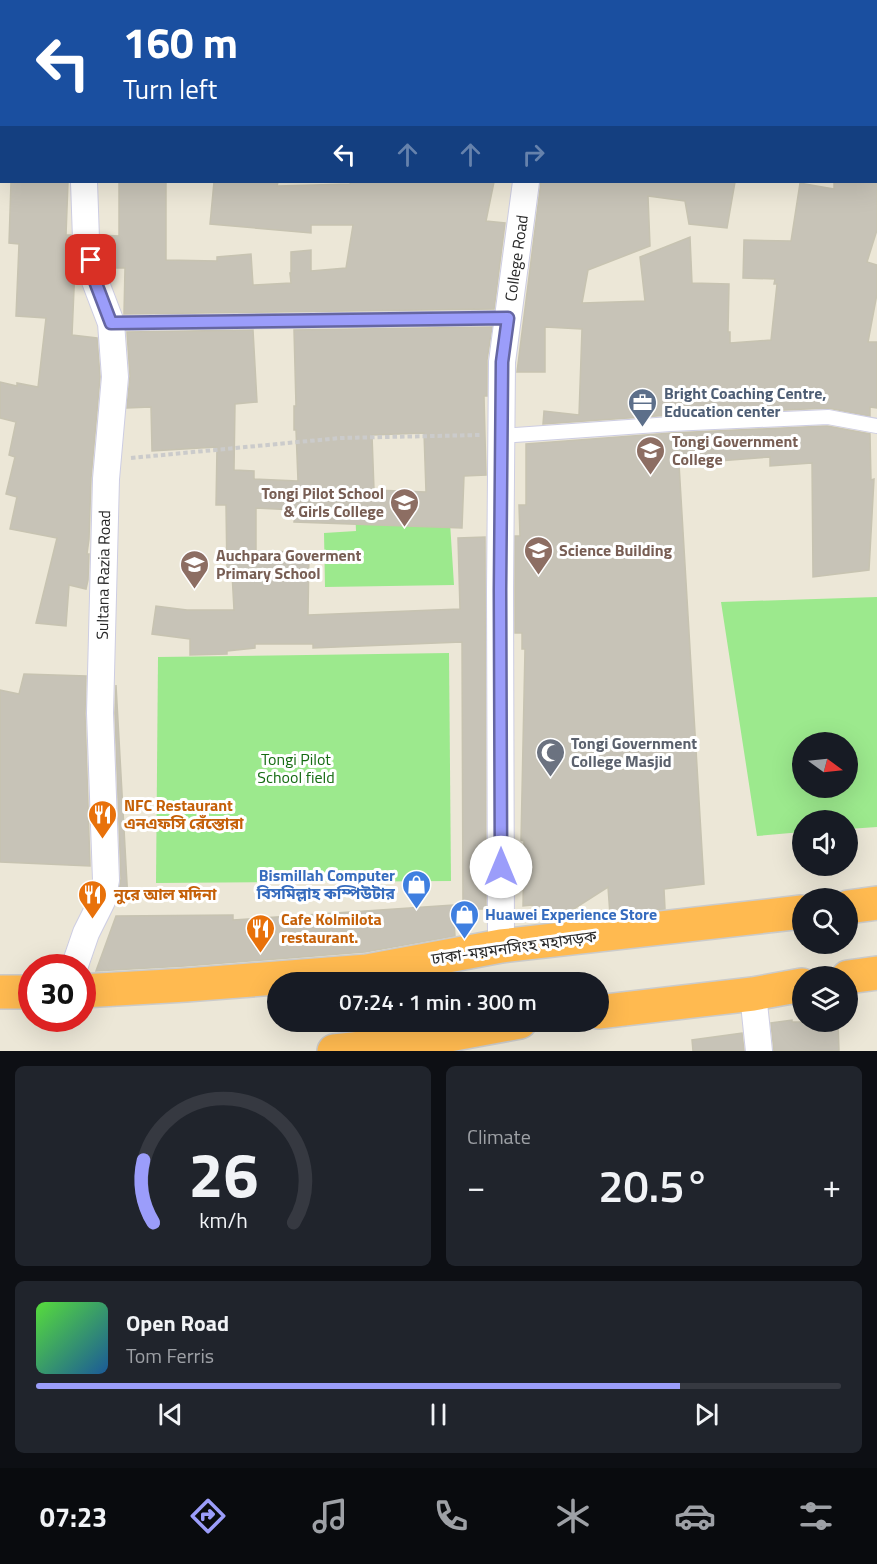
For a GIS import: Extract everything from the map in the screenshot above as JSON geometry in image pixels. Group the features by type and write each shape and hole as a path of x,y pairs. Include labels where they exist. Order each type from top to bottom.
{"highway":[{"path":"858,906 877,903"},
{"name":"ঢাকা-ময়মনসিংহ মহাসড়ক","path":"96,990 367,971 501,946 792,913"},
{"path":"858,976 877,973"},
{"path":"609,1011 792,988"},
{"path":"0,992 18,992"},
{"path":"334,1051 400,1044 465,1032"}],"street":[{"name":"Sultana Razia Road","path":"79,954 86,933 102,901 106,880 100,713 105,479 116,377 111,323 95,281 87,239 84,183"},
{"name":"College Road","path":"501,946 502,362 526,183"},
{"path":"753,994 759,1051"}],"lane":[{"path":"111,323 508,318"},
{"path":"501,435 828,417 877,426"}],"path":[{"path":"107,460 340,438 501,435"}],"green space":[{"path":"449,507 454,585 325,587 324,533 356,531 355,509"},
{"path":"877,597 877,827 858,828 858,810 792,810 792,833 757,836 721,602"},
{"name":"Tongi Pilot School field","path":"449,653 451,881 156,883 158,657"}],"building":[{"path":"11,183 68,183 66,235 71,235 77,267 75,267 72,335 97,338 100,377 91,478 88,580 86,589 69,585 66,626 36,623 57,538 10,529 17,497 6,494 15,457 9,455 16,422 0,418 0,382 38,387 46,318 16,316 19,244 9,243"},
{"path":"119,183 166,183 166,260 217,261 217,257 251,254 253,285 291,283 291,252 311,250 311,271 346,268 353,225 311,225 311,233 210,224 214,183 278,183 277,186 350,183 494,183 486,221 505,223 494,309 124,314 125,268 107,268 101,235 119,236"},
{"path":"541,183 735,183 727,228 689,224 685,201 648,196 650,246 588,270 582,303 645,301 640,257 690,237 692,283 729,284 728,332 730,332 730,343 771,340 777,284 774,284 775,279 743,278 744,240 791,241 800,183 834,189 834,183 877,183 877,230 867,262 877,265 877,294 868,342 877,342 877,408 870,407 870,416 828,408 671,415 543,424 544,411 579,415 582,329 545,327 545,372 517,372"},
{"path":"492,327 487,360 487,396 484,396 486,475 464,476 462,528 294,522 295,510 256,508 256,551 309,552 308,615 460,609 458,538 485,537 486,909 463,909 462,642 313,648 313,644 255,644 255,648 227,651 227,654 190,655 190,639 152,634 156,606 187,610 234,610 232,573 227,573 226,505 216,505 217,447 152,451 151,407 127,408 130,376 127,332 253,330 257,402 235,404 234,470 254,471 254,479 298,481 296,430 294,430 294,406 296,406 294,330","holes":["424,433 426,492 374,490 372,435"]},
{"path":"827,426 870,434 871,480 874,479 869,570 813,577 812,463 770,466 770,457 679,464 704,884 664,889 665,909 610,915 608,887 555,921 543,922 532,905 523,906 524,841 521,840 525,649 522,649 522,633 515,633 515,536 520,536 519,505 526,505 526,444 672,433"},
{"path":"24,674 86,676 90,866 0,862 0,690 19,694"},
{"path":"116,685 128,901 117,902 121,879"},
{"path":"453,905 455,936 365,952 96,971 116,916 233,915 233,920"},
{"path":"792,1020 792,1032 838,1032 839,1051 774,1051 771,1023"},
{"path":"742,1033 744,1051 693,1051 692,1040"}],"place":[{"name":"Bright Coaching Centre, Education center","path":"643,428"},
{"name":"Tongi Government College","path":"651,476"},
{"name":"Tongi Pilot School & Girls College","path":"405,528"},
{"name":"Science Building","path":"538,576"},
{"name":"Auchpara Goverment Primary School","path":"195,590"},
{"name":"Tongi Government College Masjid","path":"550,778"},
{"name":"NFC Restaurant এনএফসি রেঁস্তোরা","path":"103,840"},
{"name":"Bismillah Computer বিসমিল্লাহ কম্পিউটার","path":"416,910"},
{"name":"নুরে আল মদিনা","path":"93,920"},
{"name":"Huawei Experience Store","path":"464,940"},
{"name":"Cafe Kolmilota restaurant.","path":"260,954"}],"route":[{"path":"91,260 95,281 111,323 508,318 502,362 501,867"}]}
